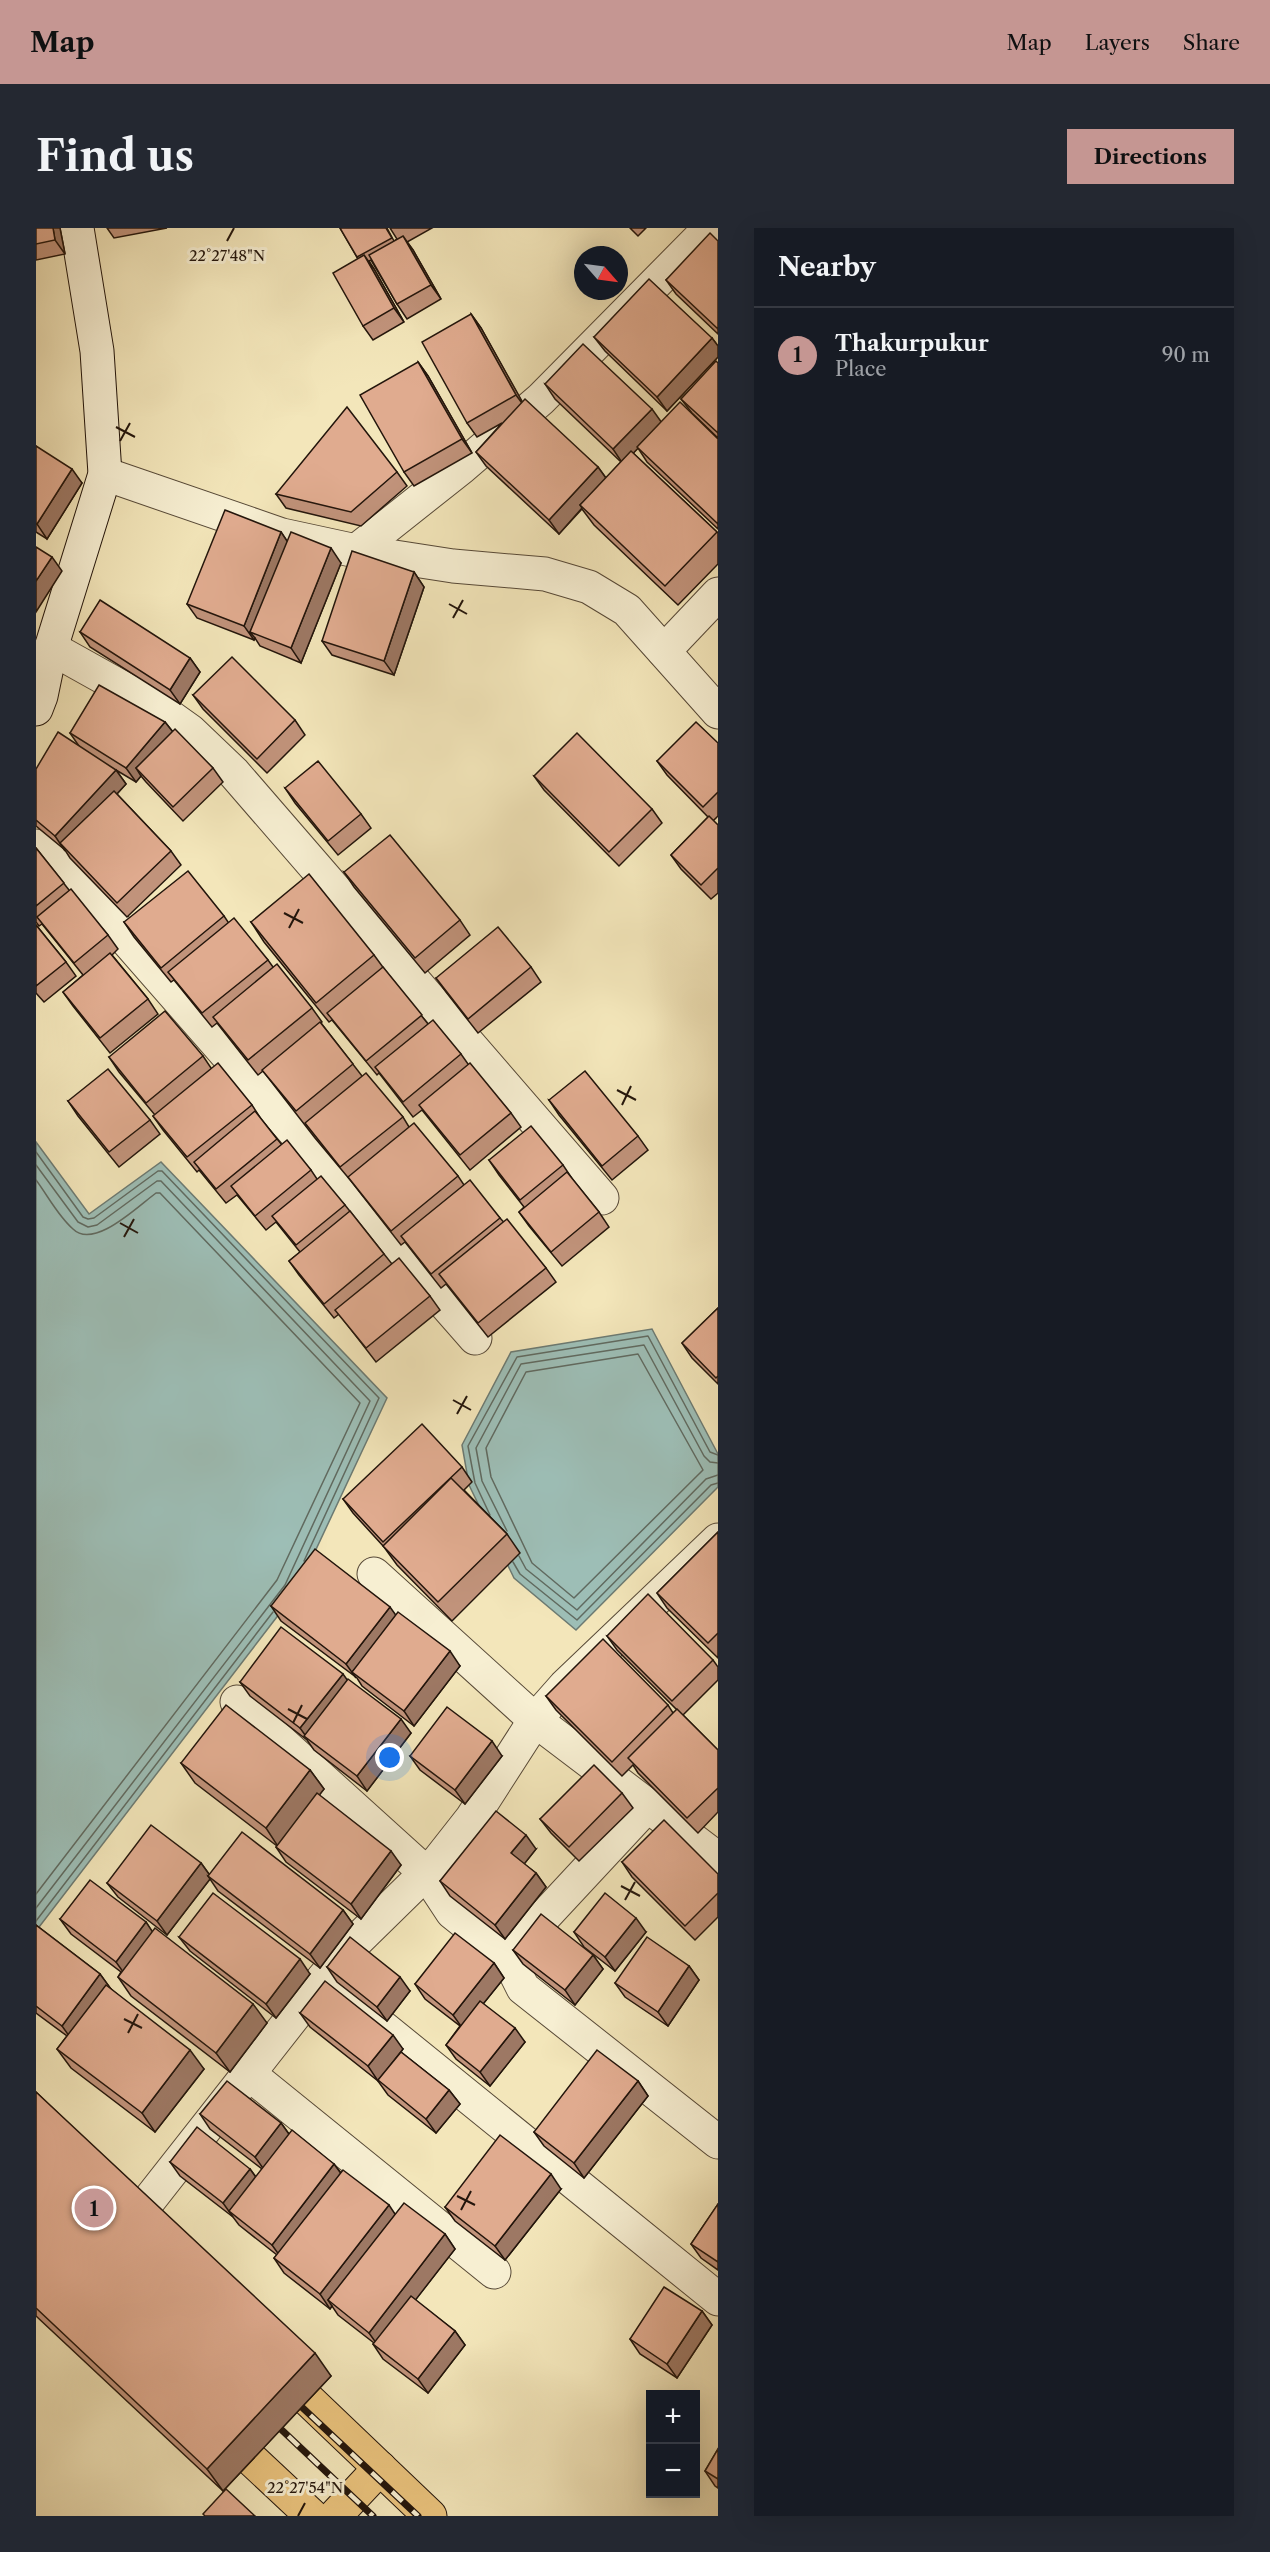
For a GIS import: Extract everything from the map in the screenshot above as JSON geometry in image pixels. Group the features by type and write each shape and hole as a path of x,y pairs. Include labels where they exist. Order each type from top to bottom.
{"highway":[{"path":"103,2203 153,2251"},
{"path":"254,2348 430,2516"},
{"path":"200,2410 312,2516"},
{"path":"335,2516 380,2468"}],"street":[{"path":"36,709 42,696 51,648 105,474 97,351 77,228"},
{"path":"356,551 462,467 541,399 710,228"},
{"path":"105,474 282,535 356,551 453,566 545,574 589,587 627,610 718,711"},
{"path":"664,651 718,594"},
{"path":"51,648 155,706 190,731 234,772 602,1198"},
{"path":"36,846 60,864 476,1338"},
{"path":"128,2227 341,1956 427,1874 472,1818 535,1720 565,1686 718,1540"},
{"path":"374,1574 535,1720 718,1860"},
{"path":"237,1701 427,1874 452,1912 507,1956 524,1988 718,2142"},
{"path":"507,1956 647,1806"},
{"path":"323,1979 718,2299"},
{"path":"248,2073 494,2272"}],"water":[{"path":"36,1142 89,1214 161,1162 387,1398 296,1592 36,1931"},
{"path":"652,1329 718,1454 718,1487 576,1630 514,1578 469,1485 462,1445 511,1352"}],"building":[{"path":"36,228 53,228 55,240 36,244"},
{"path":"340,228 386,228 392,238 357,257"},
{"path":"710,233 718,241 718,329 666,280"},
{"path":"403,236 431,285 397,304 369,255"},
{"path":"364,255 394,308 363,326 333,273"},
{"path":"649,279 712,338 657,397 594,337"},
{"path":"471,314 516,395 467,423 422,342"},
{"path":"583,344 652,409 613,449 545,384"},
{"path":"716,361 718,363 718,433 681,399"},
{"path":"418,362 462,439 404,472 360,395"},
{"path":"525,399 598,467 549,520 476,452"},
{"path":"680,402 718,439 718,524 637,447"},
{"path":"347,407 397,472 351,512 276,494"},
{"path":"36,446 72,469 37,524 36,524"},
{"path":"631,451 717,532 665,586 580,505"},
{"path":"225,510 281,532 244,626 187,604"},
{"path":"291,532 331,548 291,648 250,632"},
{"path":"36,547 52,557 36,581"},
{"path":"352,551 414,572 384,661 322,641"},
{"path":"100,600 190,658 170,690 80,632"},
{"path":"232,657 295,720 257,759 193,695"},
{"path":"99,685 165,722 126,768 70,733"},
{"path":"696,722 718,743 718,792 703,807 657,761"},
{"path":"175,729 213,768 173,807 136,768"},
{"path":"58,732 116,770 55,836 36,820 36,769"},
{"path":"577,733 652,809 609,852 534,776"},
{"path":"318,761 361,814 328,841 285,788"},
{"path":"114,791 171,851 117,903 60,843"},
{"path":"709,816 718,825 718,868 701,885 671,855"},
{"path":"390,835 460,920 415,958 344,872"},
{"path":"36,848 64,883 36,906"},
{"path":"188,871 224,916 161,968 124,922"},
{"path":"309,874 374,955 316,1003 251,922"},
{"path":"71,889 108,935 74,963 37,917"},
{"path":"234,918 268,960 202,1013 168,972"},
{"path":"36,925 66,962 36,986"},
{"path":"498,927 531,967 468,1019 436,978"},
{"path":"110,953 148,999 100,1038 63,992"},
{"path":"277,964 312,1008 248,1060 213,1017"},
{"path":"383,967 422,1015 366,1061 327,1013"},
{"path":"165,1011 203,1056 146,1103 109,1057"},
{"path":"433,1020 461,1054 403,1102 375,1067"},
{"path":"320,1022 353,1064 296,1111 262,1070"},
{"path":"218,1063 252,1105 187,1157 153,1116"},
{"path":"470,1063 511,1113 460,1155 419,1105"},
{"path":"108,1069 150,1120 109,1152 68,1101"},
{"path":"585,1071 638,1136 602,1166 549,1100"},
{"path":"366,1073 403,1117 340,1167 305,1123"},
{"path":"255,1111 277,1139 216,1189 194,1162"},
{"path":"414,1123 458,1176 391,1231 348,1177"},
{"path":"531,1126 563,1165 520,1200 489,1160"},
{"path":"287,1140 311,1170 255,1216 231,1186"},
{"path":"567,1172 599,1212 551,1252 519,1212"},
{"path":"321,1176 345,1205 296,1245 272,1216"},
{"path":"470,1180 500,1218 431,1274 401,1236"},
{"path":"350,1211 384,1254 324,1304 289,1261"},
{"path":"507,1219 546,1268 478,1323 439,1274"},
{"path":"399,1258 430,1296 366,1348 335,1310"},
{"path":"718,1308 718,1376 716,1378 682,1343"},
{"path":"422,1424 462,1467 383,1542 343,1499"},
{"path":"451,1478 507,1534 438,1602 383,1546"},
{"path":"718,1532 718,1633 708,1643 657,1593"},
{"path":"315,1549 390,1607 346,1664 271,1606"},
{"path":"648,1594 713,1660 672,1701 607,1636"},
{"path":"398,1612 450,1651 404,1711 352,1672"},
{"path":"281,1627 343,1674 300,1728 240,1682"},
{"path":"603,1639 668,1705 612,1762 546,1696"},
{"path":"348,1679 401,1719 357,1776 304,1736"},
{"path":"226,1705 310,1770 266,1828 181,1763"},
{"path":"447,1707 492,1741 455,1790 410,1756"},
{"path":"677,1709 718,1750 718,1788 687,1818 628,1758"},
{"path":"594,1765 622,1793 569,1847 540,1819"},
{"path":"317,1793 391,1851 351,1904 276,1847"},
{"path":"496,1811 526,1835 511,1853 536,1873 495,1925 440,1881"},
{"path":"664,1820 718,1874 718,1893 685,1926 622,1862"},
{"path":"151,1825 201,1863 157,1921 107,1883"},
{"path":"242,1832 343,1910 310,1954 208,1876"},
{"path":"90,1880 146,1922 116,1962 60,1919"},
{"path":"213,1893 300,1959 266,2004 179,1937"},
{"path":"605,1893 636,1918 605,1957 574,1932"},
{"path":"541,1914 593,1955 565,1990 513,1950"},
{"path":"36,1925 100,1974 62,2026 36,2006"},
{"path":"155,1928 253,2004 216,2053 118,1977"},
{"path":"455,1933 494,1963 453,2015 415,1984"},
{"path":"350,1937 400,1977 377,2007 327,1967"},
{"path":"647,1937 689,1966 658,2012 615,1983"},
{"path":"325,1981 393,2035 368,2066 300,2013"},
{"path":"106,1985 190,2050 142,2113 57,2049"},
{"path":"480,2001 515,2028 480,2072 446,2045"},
{"path":"597,2050 638,2081 574,2163 534,2132"},
{"path":"401,2052 449,2090 426,2119 378,2080"},
{"path":"227,2081 281,2123 255,2157 200,2114"},
{"path":"36,2092 315,2353 207,2469 36,2308"},
{"path":"197,2127 250,2169 223,2203 170,2162"},
{"path":"292,2130 334,2164 272,2245 229,2211"},
{"path":"500,2135 551,2174 495,2246 445,2207"},
{"path":"343,2170 389,2205 320,2294 274,2258"},
{"path":"404,2203 445,2234 369,2333 328,2300"},
{"path":"718,2204 718,2262 691,2244"},
{"path":"664,2287 702,2311 667,2364 630,2339"},
{"path":"411,2296 455,2331 418,2379 373,2344"},
{"path":"718,2449 718,2479 705,2471"},
{"path":"226,2489 255,2516 205,2516 203,2514"}],"railway":[{"path":"290,2396 418,2516"},
{"path":"268,2417 373,2516"}],"place":[{"name":"Thakurpukur","path":"94,2208"}]}
